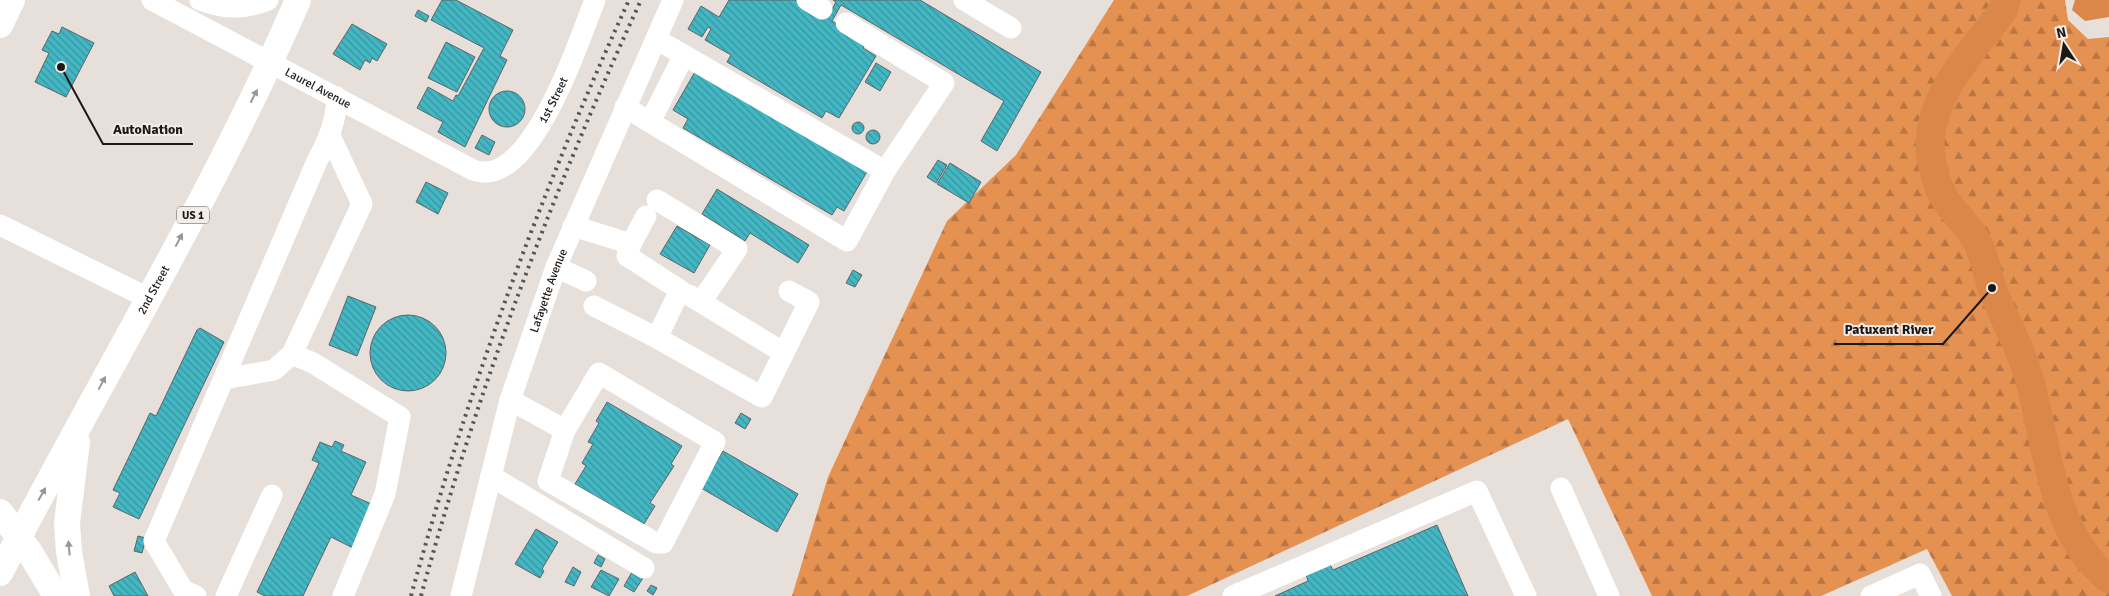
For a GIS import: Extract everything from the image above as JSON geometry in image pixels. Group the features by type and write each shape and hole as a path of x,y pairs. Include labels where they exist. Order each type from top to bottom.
{"main road":[{"path":"0,25 12,0"},
{"name":"2nd Street","path":"0,573 210,183 271,62 283,3"},
{"path":"76,596 67,523 79,426"},
{"path":"0,512 19,536 56,596"}],"street":[{"name":"Laurel Avenue","path":"152,0 473,170 483,173"},
{"path":"200,0 220,7 232,8 283,3"},
{"name":"1st Street","path":"483,173 501,170 508,165 528,143 550,112 595,0"},
{"name":"Lafayette Avenue","path":"468,593 491,476 510,400 556,267 673,0"},
{"path":"964,0 1011,28"},
{"path":"625,107 847,240 885,171 944,83 846,23"},
{"path":"656,39 885,171"},
{"path":"650,122 684,55"},
{"path":"188,594 154,541 330,136 336,114 337,97"},
{"path":"224,379 274,370 292,354 362,204 330,136"},
{"path":"701,302 737,249 652,208 631,244 627,256 680,290 784,353"},
{"path":"0,225 148,298"},
{"path":"573,226 631,244"},
{"path":"556,267 586,281"},
{"path":"657,338 680,290"},
{"path":"594,306 657,338 762,397 809,302 789,291"},
{"path":"292,354 313,363 400,417 385,494 343,596"},
{"path":"599,373 715,442 663,543 656,543 548,481 565,430 599,373"},
{"path":"510,400 565,430"},
{"path":"491,476 644,568"},
{"path":"1561,488 1609,596"},
{"path":"1233,596 1477,491 1526,596"},
{"path":"226,596 272,494"},
{"path":"1872,596 1920,574 1931,596"}],"green space":[{"path":"1114,0 2065,0 2068,20 2088,39 2109,37 2109,596 1952,596 1927,549 1821,596 1652,596 1568,419 1187,596 792,596 828,477 947,221 1016,155"}],"shaded area":[{"path":"2075,0 2109,0 2109,17 2085,21 2072,10"}],"building":[{"path":"442,0 456,0 513,30 500,56 507,60 465,147 438,132 443,122 417,108 428,87 453,101 456,95 458,96 484,48 431,20"},
{"path":"729,0 796,0 827,18 836,2 833,0 920,0 1041,72 997,151 981,141 1004,101 841,5 832,21 867,41 863,48 876,56 839,118 826,111 822,118 727,62 731,55 705,40 711,29 708,27 702,37 688,29 701,6 719,17"},
{"path":"418,10 429,16 426,22 415,16"},
{"path":"352,24 387,44 377,61 372,58 370,63 365,60 360,70 333,54"},
{"path":"62,27 94,43 66,97 35,82 49,53 42,50 52,31 59,34"},
{"path":"446,42 475,57 457,92 428,78"},
{"path":"876,63 891,72 880,91 865,82"},
{"path":"696,70 868,170 844,211 837,207 832,215 683,128 688,119 673,110"},
{"path":"507,91 514,92 520,96 524,102 524,116 520,122 514,126 507,127 500,126 494,122 490,116 489,109 490,102 494,96 500,92"},
{"path":"860,122 863,123 863,133 856,134 853,133 852,126 853,123"},
{"path":"873,130 878,132 880,137 878,142 873,144 868,142 866,137 868,132"},
{"path":"482,135 495,142 489,155 475,148"},
{"path":"938,160 947,165 936,183 927,177"},
{"path":"950,163 981,182 969,203 937,184"},
{"path":"426,182 448,193 438,214 416,202"},
{"path":"717,189 809,245 798,263 750,233 745,241 702,214"},
{"path":"677,226 710,245 694,273 660,254"},
{"path":"853,270 862,275 855,287 846,283"},
{"path":"348,296 376,307 357,356 329,345"},
{"path":"408,315 422,318 435,326 443,339 446,353 443,367 435,380 422,388 408,391 394,388 381,380 373,367 370,353 373,339 381,326 394,318"},
{"path":"200,328 224,342 139,519 113,507 120,493 113,490 150,413 156,416 197,330"},
{"path":"607,402 682,446 671,464 674,466 650,503 655,506 644,524 575,484 586,466 582,463 593,444 588,442 599,423 596,421"},
{"path":"741,413 751,419 745,429 735,423"},
{"path":"335,441 344,445 341,451 366,462 351,495 376,506 355,549 331,537 303,596 265,596 257,592 319,463 312,460 320,442 332,447"},
{"path":"723,451 798,494 777,532 701,488"},
{"path":"1437,525 1468,596 1275,596 1308,581 1305,571 1328,561 1333,570"},
{"path":"536,529 558,542 542,569 544,571 540,578 515,564"},
{"path":"138,536 146,538 142,553 134,551"},
{"path":"598,555 605,559 601,567 594,563"},
{"path":"573,567 581,572 574,586 565,582"},
{"path":"601,570 619,579 609,596 591,587"},
{"path":"135,572 148,596 114,596 109,586"},
{"path":"632,572 643,578 634,592 624,586"},
{"path":"651,585 657,588 653,595 647,591"}],"waterway":[{"path":"2006,0 2003,10 1967,56 1946,89 1932,125 1930,144 1932,165 1936,180 1945,199 1977,241 1992,288 2026,368 2053,482 2073,536 2089,559 2109,579"}],"railway":[{"path":"411,596 456,444 508,294 566,145 629,0"},
{"path":"421,596 466,444 519,294 577,146 641,0"}],"place":[{"name":"AutoNation","path":"61,67"},
{"name":"Patuxent River","path":"1992,288"}]}
